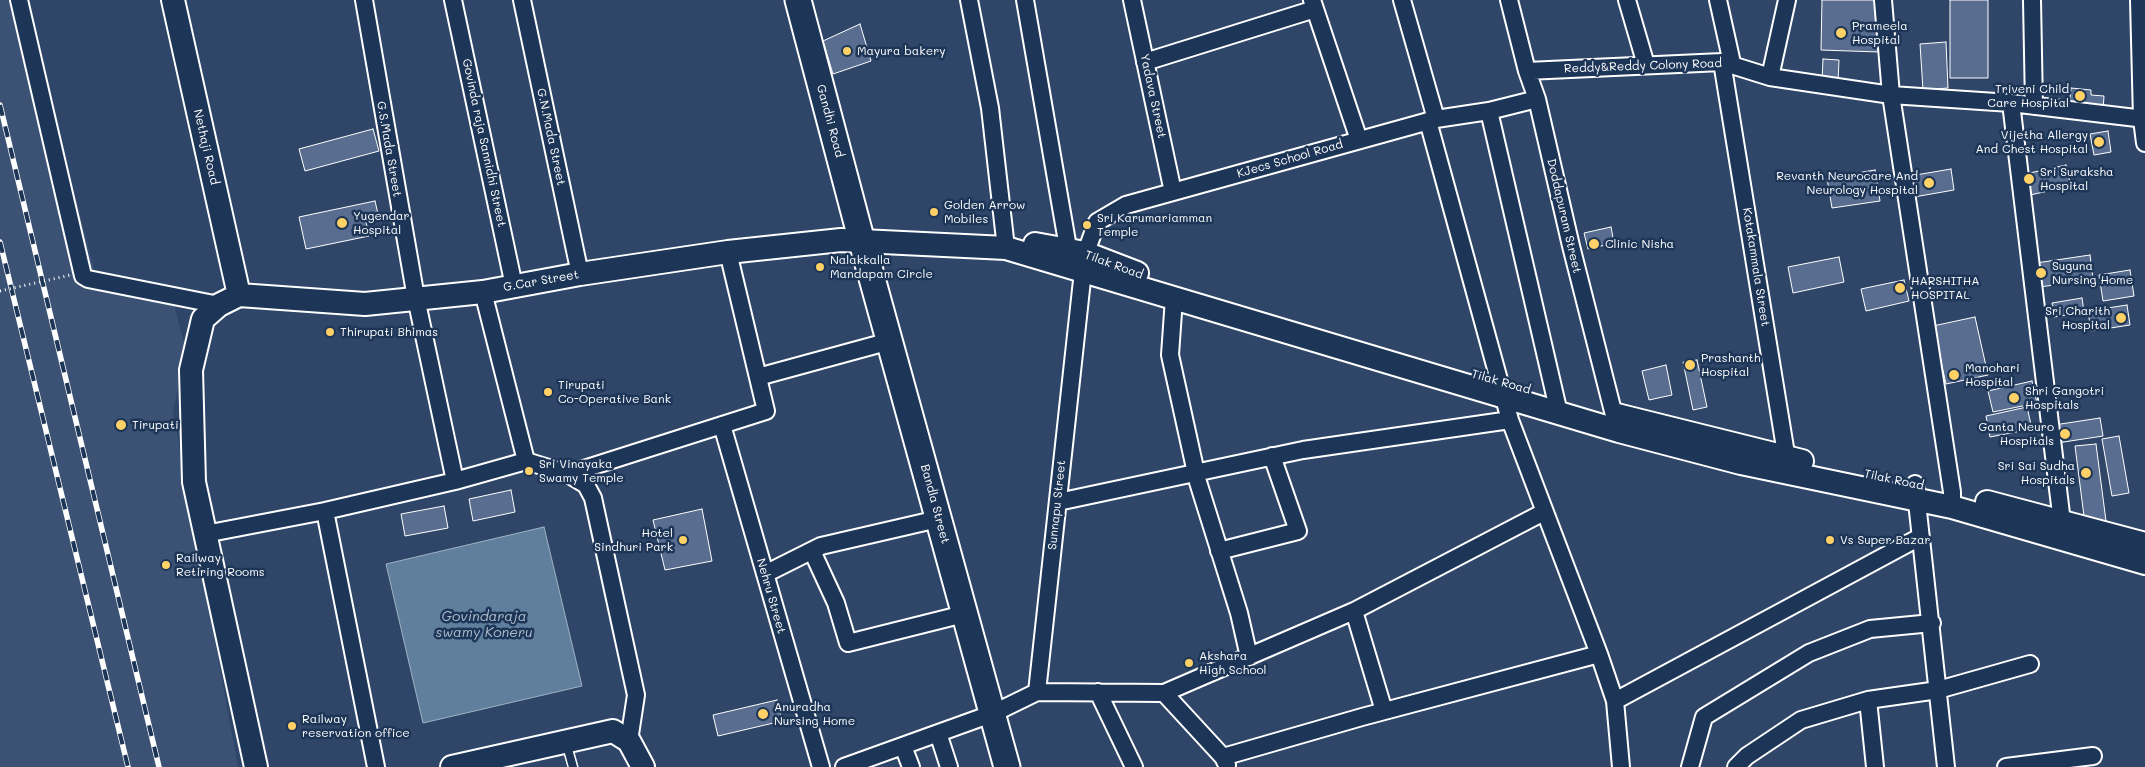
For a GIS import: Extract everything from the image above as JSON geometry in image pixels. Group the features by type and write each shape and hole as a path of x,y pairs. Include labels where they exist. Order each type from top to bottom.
{"main road":[{"name":"Nethaji Road","path":"173,0 239,295"},
{"name":"Gandhi Road","path":"798,0 854,237"},
{"name":"G.Car Street","path":"239,295 365,304 484,292 580,274 728,252 854,237"},
{"name":"Tilak Road","path":"854,237 1005,243 1078,262 1557,405 1741,463 1788,465 2062,522 2145,544"},
{"name":"Bandla Street","path":"854,237 890,340 964,614 994,713 1007,767"},
{"name":"Tilak Road","path":"1078,262 1174,298 1500,388"},
{"path":"239,295 219,305 204,319 191,370 194,482 256,767"},
{"name":"Tilak Road","path":"1952,499 2145,563"},
{"path":"452,767 613,731 629,741 643,767"}],"street":[{"path":"19,0 83,276 88,279 219,305"},
{"name":"G.S.Mada Street","path":"364,0 416,298 455,481"},
{"name":"Govinda raja Sannidhi Street","path":"453,0 514,286"},
{"name":"G.N.Mada Street","path":"522,0 580,274"},
{"path":"969,0 990,108 1005,243"},
{"path":"1025,0 1078,262"},
{"name":"Yadava Street","path":"1132,0 1173,192"},
{"path":"1402,0 1500,388 1510,420 1615,701 1621,767"},
{"name":"Doddapuram Street","path":"1509,0 1526,71 1537,99 1570,246 1616,423"},
{"path":"1628,0 1646,65"},
{"name":"Kotakammala Street","path":"1718,0 1788,465"},
{"path":"1770,77 1787,0"},
{"path":"1883,0 1891,95 1952,499"},
{"path":"2032,0 2034,106"},
{"path":"2139,0 2145,143"},
{"path":"1145,62 1314,4 1359,140"},
{"name":"Reddy&Reddy Colony Road","path":"1526,71 1727,62 1770,77 1891,95 2011,103 2144,119"},
{"name":"KJecs School Road","path":"1078,262 1097,222 1126,205 1432,120 1488,111 1537,99"},
{"path":"2011,103 2062,522"},
{"path":"1488,111 1557,405"},
{"path":"568,474 766,411 728,252"},
{"name":"Sunnapu Street","path":"1037,692 1058,502 1078,262"},
{"path":"484,292 526,461"},
{"path":"1174,298 1170,355 1196,473 1239,613 1249,657"},
{"path":"758,377 890,340"},
{"path":"1058,502 1303,450 1510,420"},
{"name":"Nehru Street","path":"722,425 820,767"},
{"path":"1220,551 1298,531 1272,456"},
{"path":"205,534 325,511 455,481 526,461 568,474 586,485 593,498 636,695 629,741"},
{"path":"1916,491 1920,537 1932,623 1946,767"},
{"path":"325,511 376,767"},
{"path":"844,767 994,713 1037,692 1164,694 1354,611 1544,512"},
{"path":"765,574 821,546 938,519"},
{"path":"1615,701 1920,537"},
{"path":"812,551 836,603 848,643 964,614"},
{"path":"1354,611 1384,711"},
{"path":"1690,767 1704,717 1809,653 1870,629 1932,623"},
{"path":"1164,694 1225,762 1384,711 1599,654"},
{"path":"1736,767 1747,756 1801,720 1868,700 1938,690 2030,664"},
{"path":"1098,692 1134,767"},
{"path":"1868,700 1875,767"},
{"path":"938,733 949,767"},
{"path":"903,746 911,767"},
{"path":"2006,767 2094,756"}],"lane":[{"path":"566,742 573,767"}],"path":[{"path":"0,291 74,274"}],"shaded area":[{"path":"0,0 22,0 98,283 171,293 186,351 173,412 238,767 0,767"}],"water":[{"name":"Govindaraja swamy Koneru","path":"544,527 582,686 423,723 386,564"}],"building":[{"path":"1822,0 1881,0 1879,52 1821,50"},
{"path":"1950,0 1988,0 1988,78 1950,78"},
{"name":"Mayura bakery","path":"860,24 871,61 833,74 823,41"},
{"path":"1946,42 1948,88 1923,90 1920,44"},
{"path":"1823,59 1839,60 1838,82 1822,81"},
{"path":"2071,88 2091,90 2091,95 2104,96 2103,110 2069,107"},
{"path":"373,129 379,151 305,171 299,149"},
{"path":"2108,131 2111,152 2094,155 2090,134"},
{"path":"2066,165 2071,186 2030,195 2025,174"},
{"path":"1951,169 1954,190 1914,197 1910,176"},
{"path":"1875,170 1880,201 1832,208 1827,178"},
{"path":"375,201 378,214 365,217 369,236 306,249 299,217"},
{"path":"1611,227 1614,243 1588,249 1584,233"},
{"path":"2090,255 2093,279 2040,287 2036,263"},
{"path":"1839,257 1844,282 1793,293 1788,267"},
{"path":"2130,270 2134,296 2103,301 2099,275"},
{"path":"1904,280 1909,301 1866,311 1861,289"},
{"path":"2082,298 2084,312 2054,317 2052,303"},
{"path":"2127,305 2130,325 2091,331 2088,311"},
{"path":"1975,317 1988,375 1946,384 1933,326"},
{"path":"1697,360 1707,407 1693,410 1683,362"},
{"path":"1666,365 1672,395 1649,400 1642,371"},
{"path":"2032,381 2037,403 1993,412 1988,391"},
{"path":"2027,407 2032,429 1990,437 1986,416"},
{"path":"2100,418 2103,436 2044,445 2041,427"},
{"path":"2119,436 2129,493 2112,496 2102,439"},
{"path":"2096,444 2106,521 2085,524 2075,446"},
{"path":"511,490 515,512 473,521 469,499"},
{"path":"444,506 448,528 405,536 401,514"},
{"name":"Hotel Sindhuri Park","path":"702,509 712,561 665,570 653,520"},
{"path":"777,700 782,721 718,736 713,715"}],"railway":[{"path":"0,105 159,767"},
{"path":"0,242 128,767"}],"place":[{"name":"Prameela Hospital","path":"1841,33"},
{"name":"Mayura bakery","path":"847,51"},
{"name":"Triveni Child Care Hospital","path":"2080,96"},
{"name":"Vijetha Allergy And Chest Hospital","path":"2099,142"},
{"name":"Sri Suraksha Hospital","path":"2029,179"},
{"name":"Revanth Neurocare And Neurology Hospital","path":"1929,183"},
{"name":"Golden Arrow Mobiles","path":"934,212"},
{"name":"Yugendar Hospital","path":"342,223"},
{"name":"Sri Karumariamman Temple","path":"1087,225"},
{"name":"Clinic Nisha","path":"1594,244"},
{"name":"Nalakkalla Mandapam Circle","path":"820,267"},
{"name":"Suguna Nursing Home","path":"2041,273"},
{"name":"HARSHITHA HOSPITAL","path":"1900,288"},
{"name":"Sri Charith Hospital","path":"2121,318"},
{"name":"Thirupati Bhimas","path":"330,332"},
{"name":"Prashanth Hospital","path":"1690,365"},
{"name":"Manohari Hospital","path":"1954,375"},
{"name":"Tirupati Co-Operative Bank","path":"548,392"},
{"name":"Shri Gangotri Hospitals","path":"2014,398"},
{"name":"Tirupati","path":"121,425"},
{"name":"Ganta Neuro Hospitals","path":"2065,434"},
{"name":"Sri Vinayaka Swamy Temple","path":"529,471"},
{"name":"Sri Sai Sudha Hospitals","path":"2086,473"},
{"name":"Hotel Sindhuri Park","path":"683,540"},
{"name":"Vs Super Bazar","path":"1830,540"},
{"name":"Railway Retiring Rooms","path":"166,565"},
{"name":"Akshara High School","path":"1189,663"},
{"name":"Anuradha Nursing Home","path":"763,714"},
{"name":"Railway reservation office","path":"292,726"}]}
